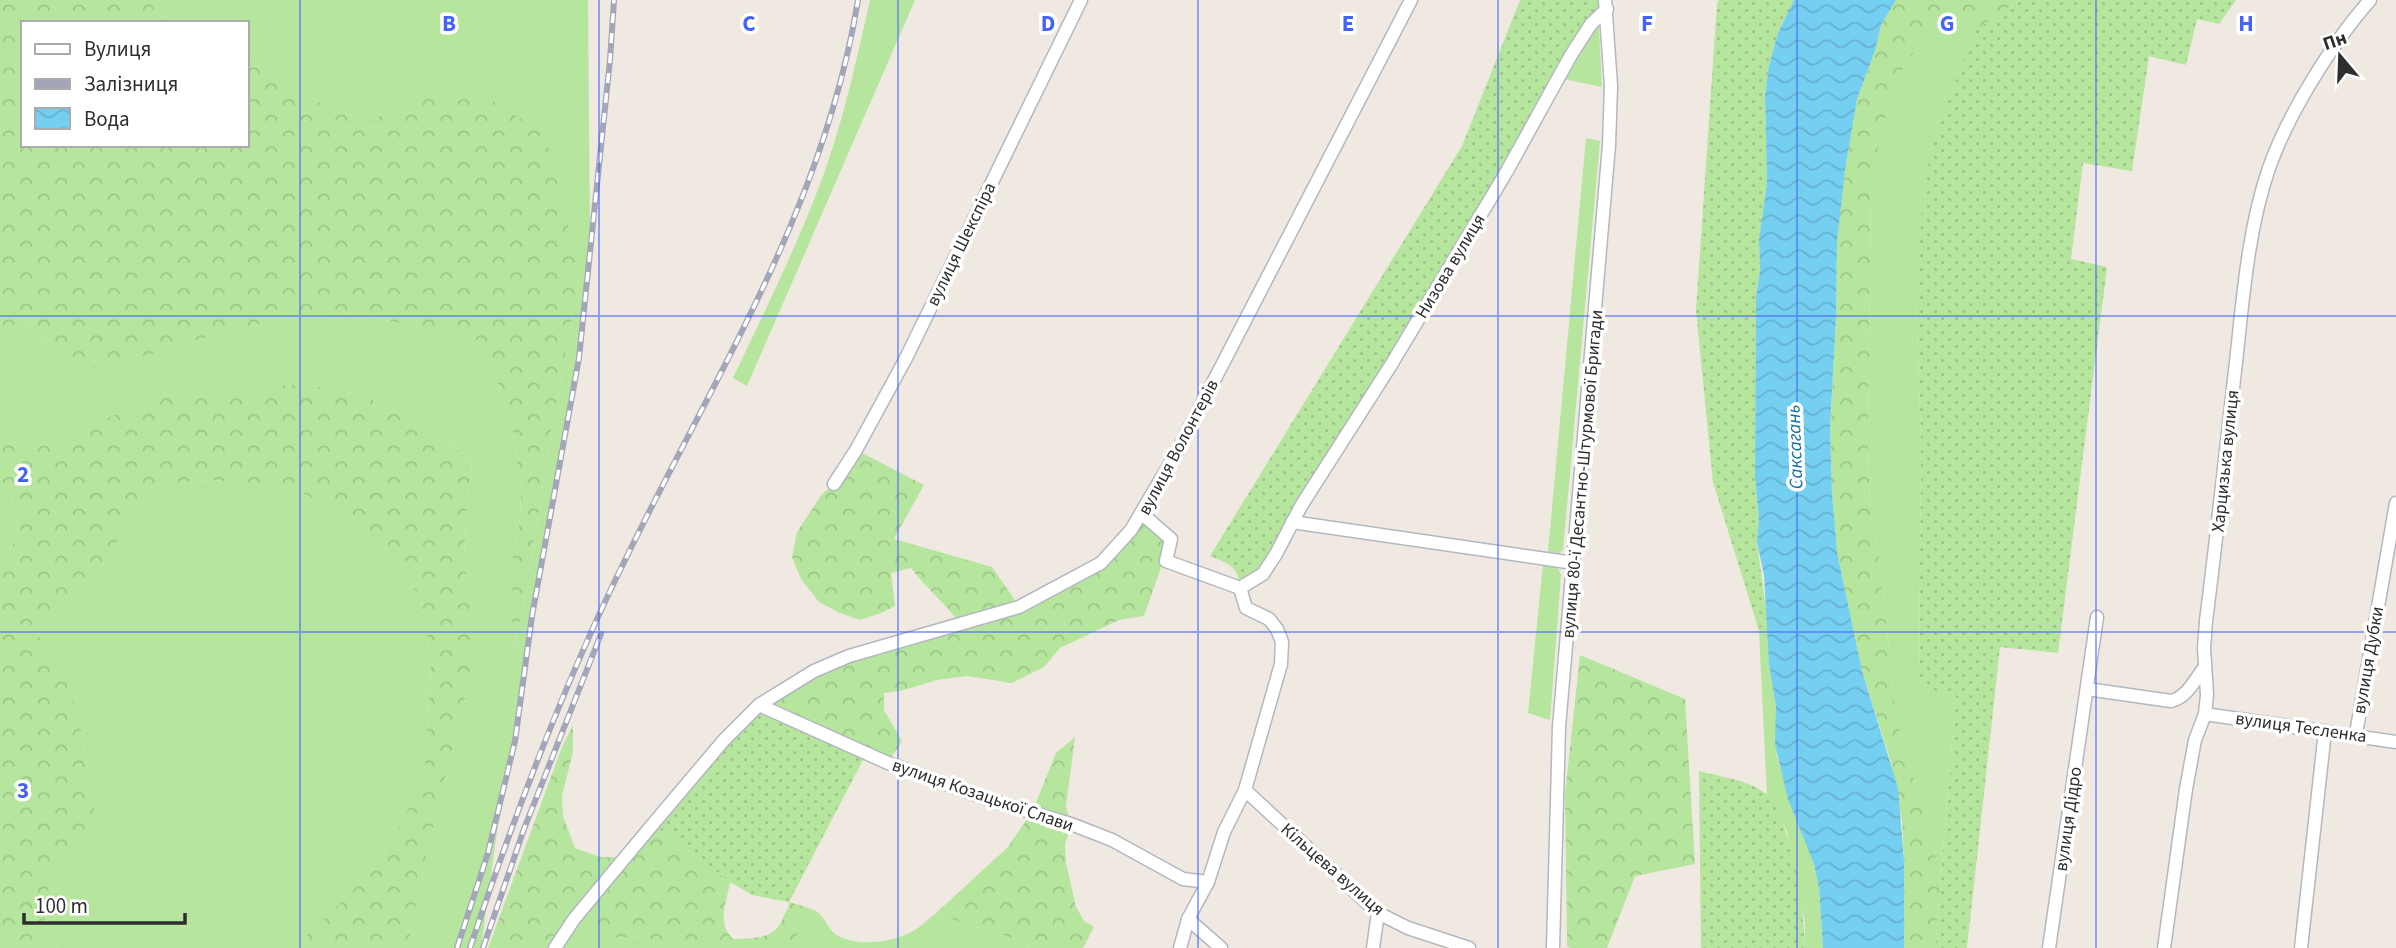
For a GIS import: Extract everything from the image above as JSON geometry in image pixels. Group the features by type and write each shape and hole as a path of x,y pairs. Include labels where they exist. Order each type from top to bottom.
{"street":[{"name":"вулиця Шекспіра","path":"834,484 856,450 905,360 1010,140 1081,0"},
{"name":"вулиця Волонтерів","path":"555,948 574,919 653,824 724,740 759,705 814,670 849,656 1019,607 1101,563 1131,530 1178,450 1411,0"},
{"name":"Харцизька вулиця","path":"2164,948 2186,789 2195,740 2205,714 2206,621 2241,314 2257,211 2269,167 2305,92 2324,61 2370,0"},
{"name":"Низова вулиця","path":"1240,588 1262,574 1276,554 1292,522 1391,365 1507,171 1571,55 1606,5"},
{"name":"вулиця 80-ї Десантно-Штурмової Бригади","path":"1553,948 1559,727 1609,145 1611,86 1606,5"},
{"name":"вулиця Дубки","path":"2356,734 2396,503"},
{"path":"1142,514 1171,539 1166,561 1240,588 1246,608 1269,619 1277,629 1283,653 1245,790 1224,832 1208,882 1188,919 1180,948"},
{"path":"1292,522 1574,563"},
{"name":"вулиця Дідро","path":"2049,948 2096,617"},
{"path":"2087,689 2177,700 2204,668"},
{"name":"вулиця Козацької Слави","path":"759,705 887,763 990,800 1071,824 1112,841 1183,879 1208,882"},
{"name":"вулиця Тесленка","path":"2205,714 2356,734 2396,742"},
{"path":"2301,948 2325,731"},
{"name":"Кільцева вулиця","path":"1245,790 1378,913 1408,928 1469,948"},
{"path":"1373,948 1378,913"},
{"path":"1188,919 1221,948"}],"green space":[{"path":"0,0 148,0 158,14 171,21 21,21 21,147 248,147 248,60 279,72 325,107 372,120 409,102 450,89 483,95 545,134 580,274 549,445 524,606 512,650 513,553 520,521 521,487 511,420 490,360 474,337 431,331 354,312 280,319 92,368 62,360 24,320 0,333"},
{"path":"148,0 588,0 590,240 579,358 532,616 524,689 501,803 481,948 408,948 424,865 478,646 464,560 472,462 448,441 363,395 303,384 112,416 27,452 0,440 0,333 24,320 62,360 161,352 280,319 354,312 431,331 474,337 490,360 511,420 521,487 520,521 513,553 513,647 524,606 549,445 580,274 409,102 372,120 325,107 279,73 248,60 248,21 171,21 158,14"},
{"path":"870,0 915,0 747,386 733,378 789,259 827,164 848,95"},
{"path":"1520,0 1605,0 1276,554 1240,588 1235,570 1210,556 1462,146"},
{"path":"1719,0 1794,0 1778,33 1769,65 1765,96 1767,182 1759,240 1760,270 1756,297 1755,477 1759,520 1757,542 1767,617 1759,631 1713,482 1696,310"},
{"path":"1896,0 2020,0 1975,31 1949,15 1924,38 1903,68 1883,125 1871,186 1868,441 1870,511 1879,555 1896,716 1941,875 1935,948 1904,948 1902,820 1890,759 1862,671 1837,552 1832,493 1830,427 1840,204 1857,99 1875,51 1881,25"},
{"path":"2020,0 2236,0 2219,24 2197,19 2186,65 2149,56 2132,171 2083,163 2071,259 2107,267 2058,653 2000,647 1967,948 1935,948 1956,695 1919,687 1921,440 1916,298 1924,182 1939,124 1975,31"},
{"path":"1949,15 1975,31 1939,124 1916,298 1921,440 1919,686 1956,695 1941,875 1896,716 1879,555 1870,511 1868,441 1871,186 1883,125 1903,68 1924,38"},
{"path":"1591,24 1599,28 1602,87 1558,78"},
{"path":"1586,138 1600,141 1563,550 1559,553 1548,552"},
{"path":"303,384 363,395 448,441 472,462 464,560 478,646 424,865 408,948 301,948 300,942 370,874 401,825 424,774 431,668 422,600 387,550 329,505 281,485 208,480 156,485 129,517 113,551 67,611 38,635 67,681 79,718 95,811 78,846 49,883 45,923 58,948 0,948 0,558 20,537 10,491 0,489 0,440 27,452 112,416 173,395"},
{"path":"856,450 924,485 894,539 992,567 1019,606 1100,563 1142,514 1171,539 1144,616 1119,620 1060,648 1044,667 1012,683 967,676 937,680 884,693 884,710 902,741 888,763 759,705 814,671 961,625 911,568 891,573 895,606 859,620 819,602 801,579 792,557 797,532"},
{"path":"208,480 281,485 329,505 387,550 422,600 431,668 424,774 401,825 370,874 301,942 301,948 58,948 45,923 49,883 78,846 95,811 79,718 38,635 67,611 113,551 129,517 156,485"},
{"path":"0,489 10,491 20,537 0,558"},
{"path":"1543,564 1557,566 1561,575 1550,720 1528,713"},
{"path":"1767,617 1769,665 1776,707 1777,756 1814,864 1819,888 1823,948 1805,948 1805,923 1787,831 1767,795 1759,631"},
{"path":"1580,655 1685,699 1695,864 1635,876 1607,948 1567,946 1565,794"},
{"path":"759,705 866,754 789,902 752,895 730,882 653,824"},
{"path":"573,725 573,752 562,796 563,816 575,848 600,857 619,857 653,824 730,882 724,919 733,939 769,934 779,925 789,902 812,909 806,927 783,948 659,948 647,936 613,938 592,934 574,919 555,948 488,948 562,747"},
{"path":"1075,737 1066,807 1071,824 1065,845 1066,863 1076,907 1084,921 1094,927 1083,948 1029,948 1024,942 935,914 1007,848 1032,812 1056,753"},
{"path":"1699,771 1758,788 1774,805 1795,866 1805,948 1701,948"},
{"path":"812,909 834,933 851,941 884,941 904,935 935,914 1024,942 1029,948 783,948 806,927"},
{"path":"574,919 592,934 613,938 647,936 659,948 555,948"}],"water":[{"name":"Саксагань","path":"1794,0 1896,0 1881,25 1875,51 1857,99 1845,170 1837,242 1830,427 1837,552 1862,671 1898,788 1904,861 1904,948 1823,948 1819,888 1814,864 1788,799 1775,744 1776,707 1769,665 1764,575 1757,542 1756,297 1760,270 1759,240 1767,182 1765,95 1769,65 1778,33"}],"railway":[{"path":"457,948 488,853 515,741 532,616 579,358 614,0"},
{"path":"470,948 524,796 584,647 630,550 733,350 795,216 821,146 842,74 858,0"},
{"path":"483,948 524,829 601,634"}]}
